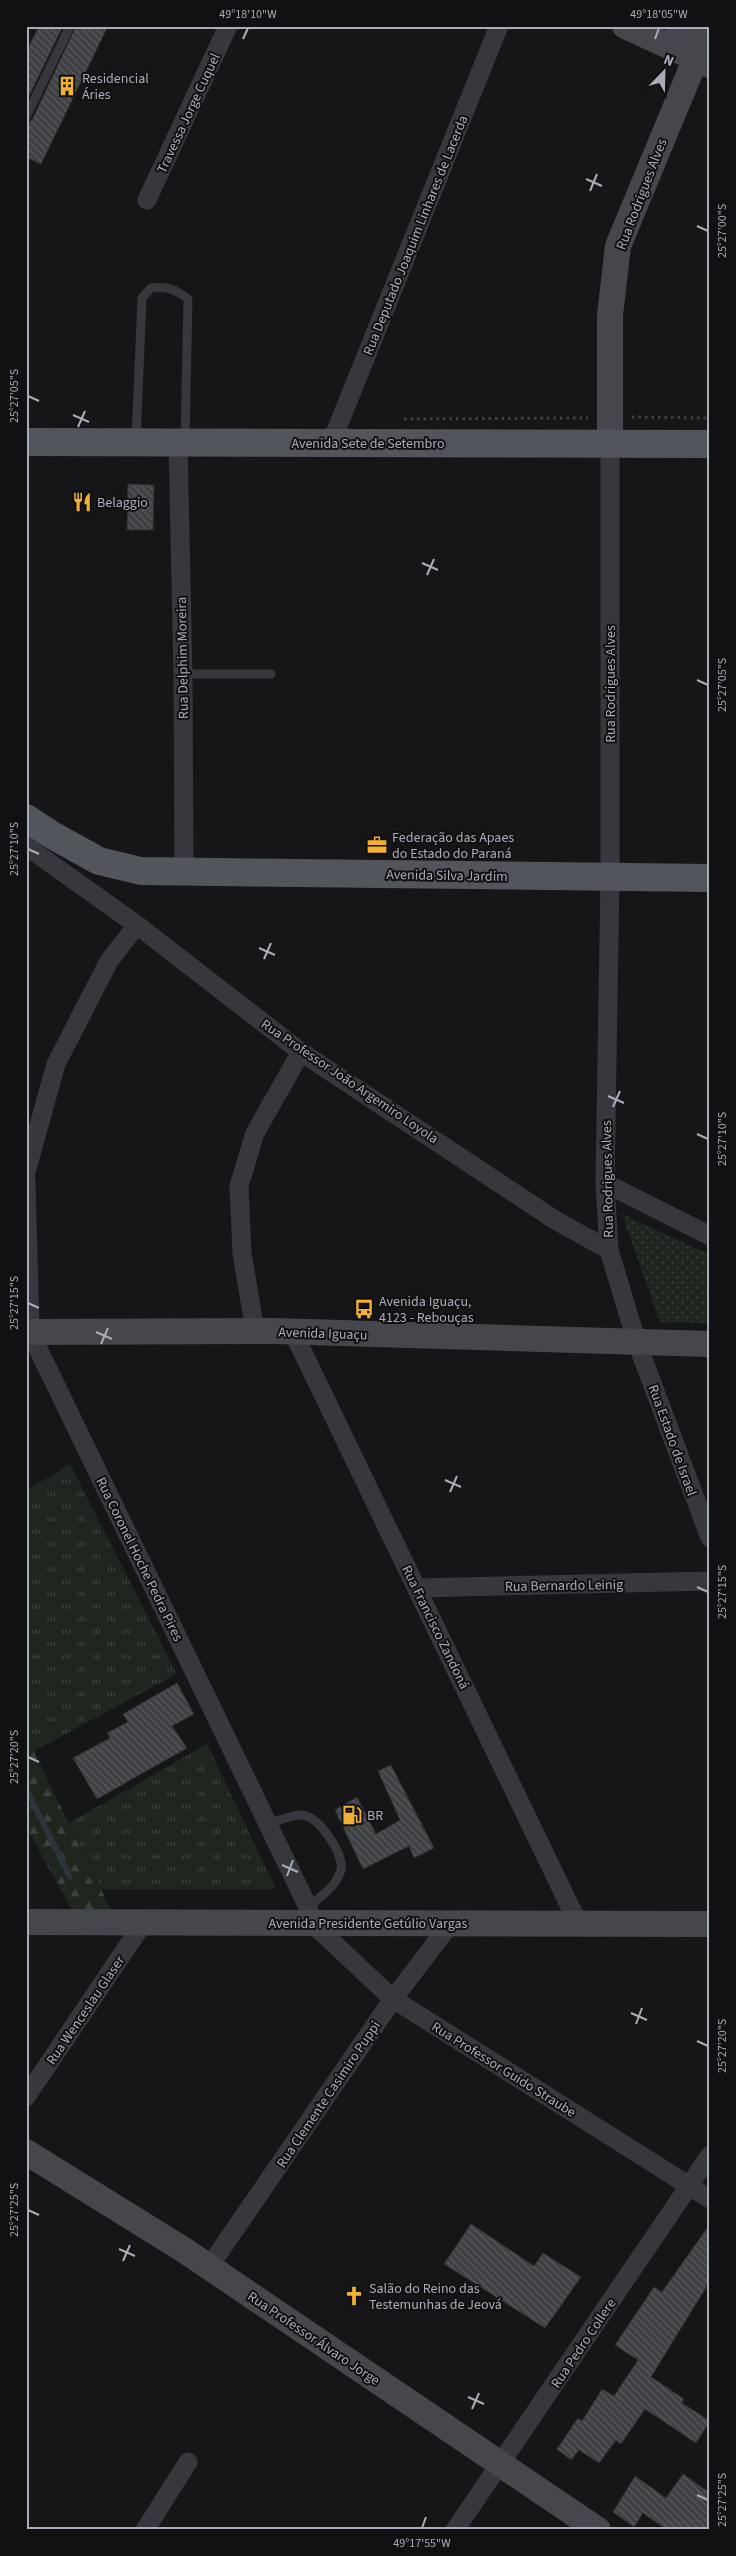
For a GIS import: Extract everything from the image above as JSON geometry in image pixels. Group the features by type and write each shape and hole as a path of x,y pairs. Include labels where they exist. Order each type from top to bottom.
{"main road":[{"path":"626,26 706,51"},
{"path":"678,26 706,51"},
{"name":"Rua Rodrigues Alves","path":"610,444 610,315 618,246 706,51"},
{"name":"Avenida Sete de Setembro","path":"26,442 710,444"},
{"path":"26,818 39,832 99,861 141,871 184,872"},
{"name":"Avenida Silva Jardim","path":"184,872 710,878"},
{"name":"Avenida Iguaçu","path":"28,1332 255,1331 710,1344"},
{"name":"Avenida Presidente Getúlio Vargas","path":"26,1922 144,1922 310,1915 451,1923 710,1924"},
{"name":"Rua Professor Álvaro Jorge","path":"26,2152 209,2267 598,2530"}],"street":[{"name":"Travessa Jorge Cuquel","path":"148,200 228,26"},
{"name":"Rua Deputado Joaquim Linhares de Lacerda","path":"331,443 499,26"},
{"name":"Rua Delphim Moreira","path":"182,443 184,872"},
{"name":"Rua Rodrigues Alves","path":"610,444 610,877 605,1183 609,1250 637,1343"},
{"name":"Rua Professor João Argemiro Loyola","path":"26,846 137,925 301,1052 555,1220 609,1250"},
{"path":"26,1172 56,1064 109,961 137,925"},
{"path":"255,1331 242,1253 239,1186 255,1134 301,1052"},
{"name":"Rua Coronel Hoche Pedra Pires","path":"26,1180 28,1332 268,1824 310,1915"},
{"path":"605,1183 710,1236"},
{"name":"Rua Francisco Zandoná","path":"293,1332 578,1923"},
{"name":"Rua Estado de Israel","path":"637,1343 710,1538"},
{"name":"Rua Bernardo Leinig","path":"418,1588 710,1582"},
{"name":"Rua Professor Guido Straube","path":"310,1915 393,1999 710,2200"},
{"name":"Rua Wenceslau Glaser","path":"26,2097 144,1922"},
{"name":"Rua Clemente Casimiro Puppi","path":"209,2267 393,1999 451,1923"},
{"name":"Rua Pedro Collere","path":"455,2530 710,2155"},
{"path":"145,2530 188,2462"}],"lane":[{"path":"26,117 70,26"},
{"path":"136,442 142,298 151,288 164,286 177,291 188,299 182,443"},
{"path":"183,674 271,674"},
{"path":"268,1824 303,1814 313,1818 322,1826 340,1858 342,1868 337,1879 310,1915"}],"path":[{"path":"397,418 582,418"},
{"path":"633,418 710,418"}],"green space":[{"path":"622,1214 710,1255 710,1323 660,1322"},
{"path":"70,1464 177,1674 34,1751 26,1735 26,1491"},
{"path":"26,1735 113,1914 75,1915 26,1827"},
{"path":"207,1744 276,1889 101,1889 69,1823"}],"building":[{"name":"Residencial Áries","path":"39,26 63,26 26,102 26,52"},
{"name":"Residencial Áries","path":"76,26 108,26 41,164 26,157 26,123 32,120"},
{"path":"128,484 154,485 153,530 127,530"},
{"path":"177,1683 194,1714 172,1726 187,1748 97,1799 73,1758 110,1738 107,1733 128,1722 123,1714"},
{"name":"BR","path":"391,1765 434,1848 414,1858 409,1846 363,1869 335,1810 357,1797 376,1834 400,1820 378,1771"},
{"path":"471,2224 534,2266 543,2253 581,2277 545,2328 444,2264"},
{"path":"710,2224 710,2281 651,2377 684,2399 682,2403 710,2421 696,2443 645,2409 621,2444 616,2440 599,2463 579,2450 571,2460 557,2449 578,2418 582,2421 602,2389 614,2396 638,2360 615,2345 654,2287 662,2292"},
{"path":"683,2474 710,2493 710,2530 667,2530 643,2513 634,2527 613,2512 635,2476 666,2498"}],"waterway":[{"path":"26,1789 70,1877"}],"place":[{"name":"Residencial Áries","path":"67,86"},
{"name":"Belaggio","path":"82,502"},
{"name":"Federação das Apaes do Estado do Paraná","path":"377,845"},
{"name":"Avenida Iguaçu, 4123 - Rebouças","path":"364,1309"},
{"name":"BR","path":"352,1815"},
{"name":"Salão do Reino das Testemunhas de Jeová","path":"354,2296"}]}
